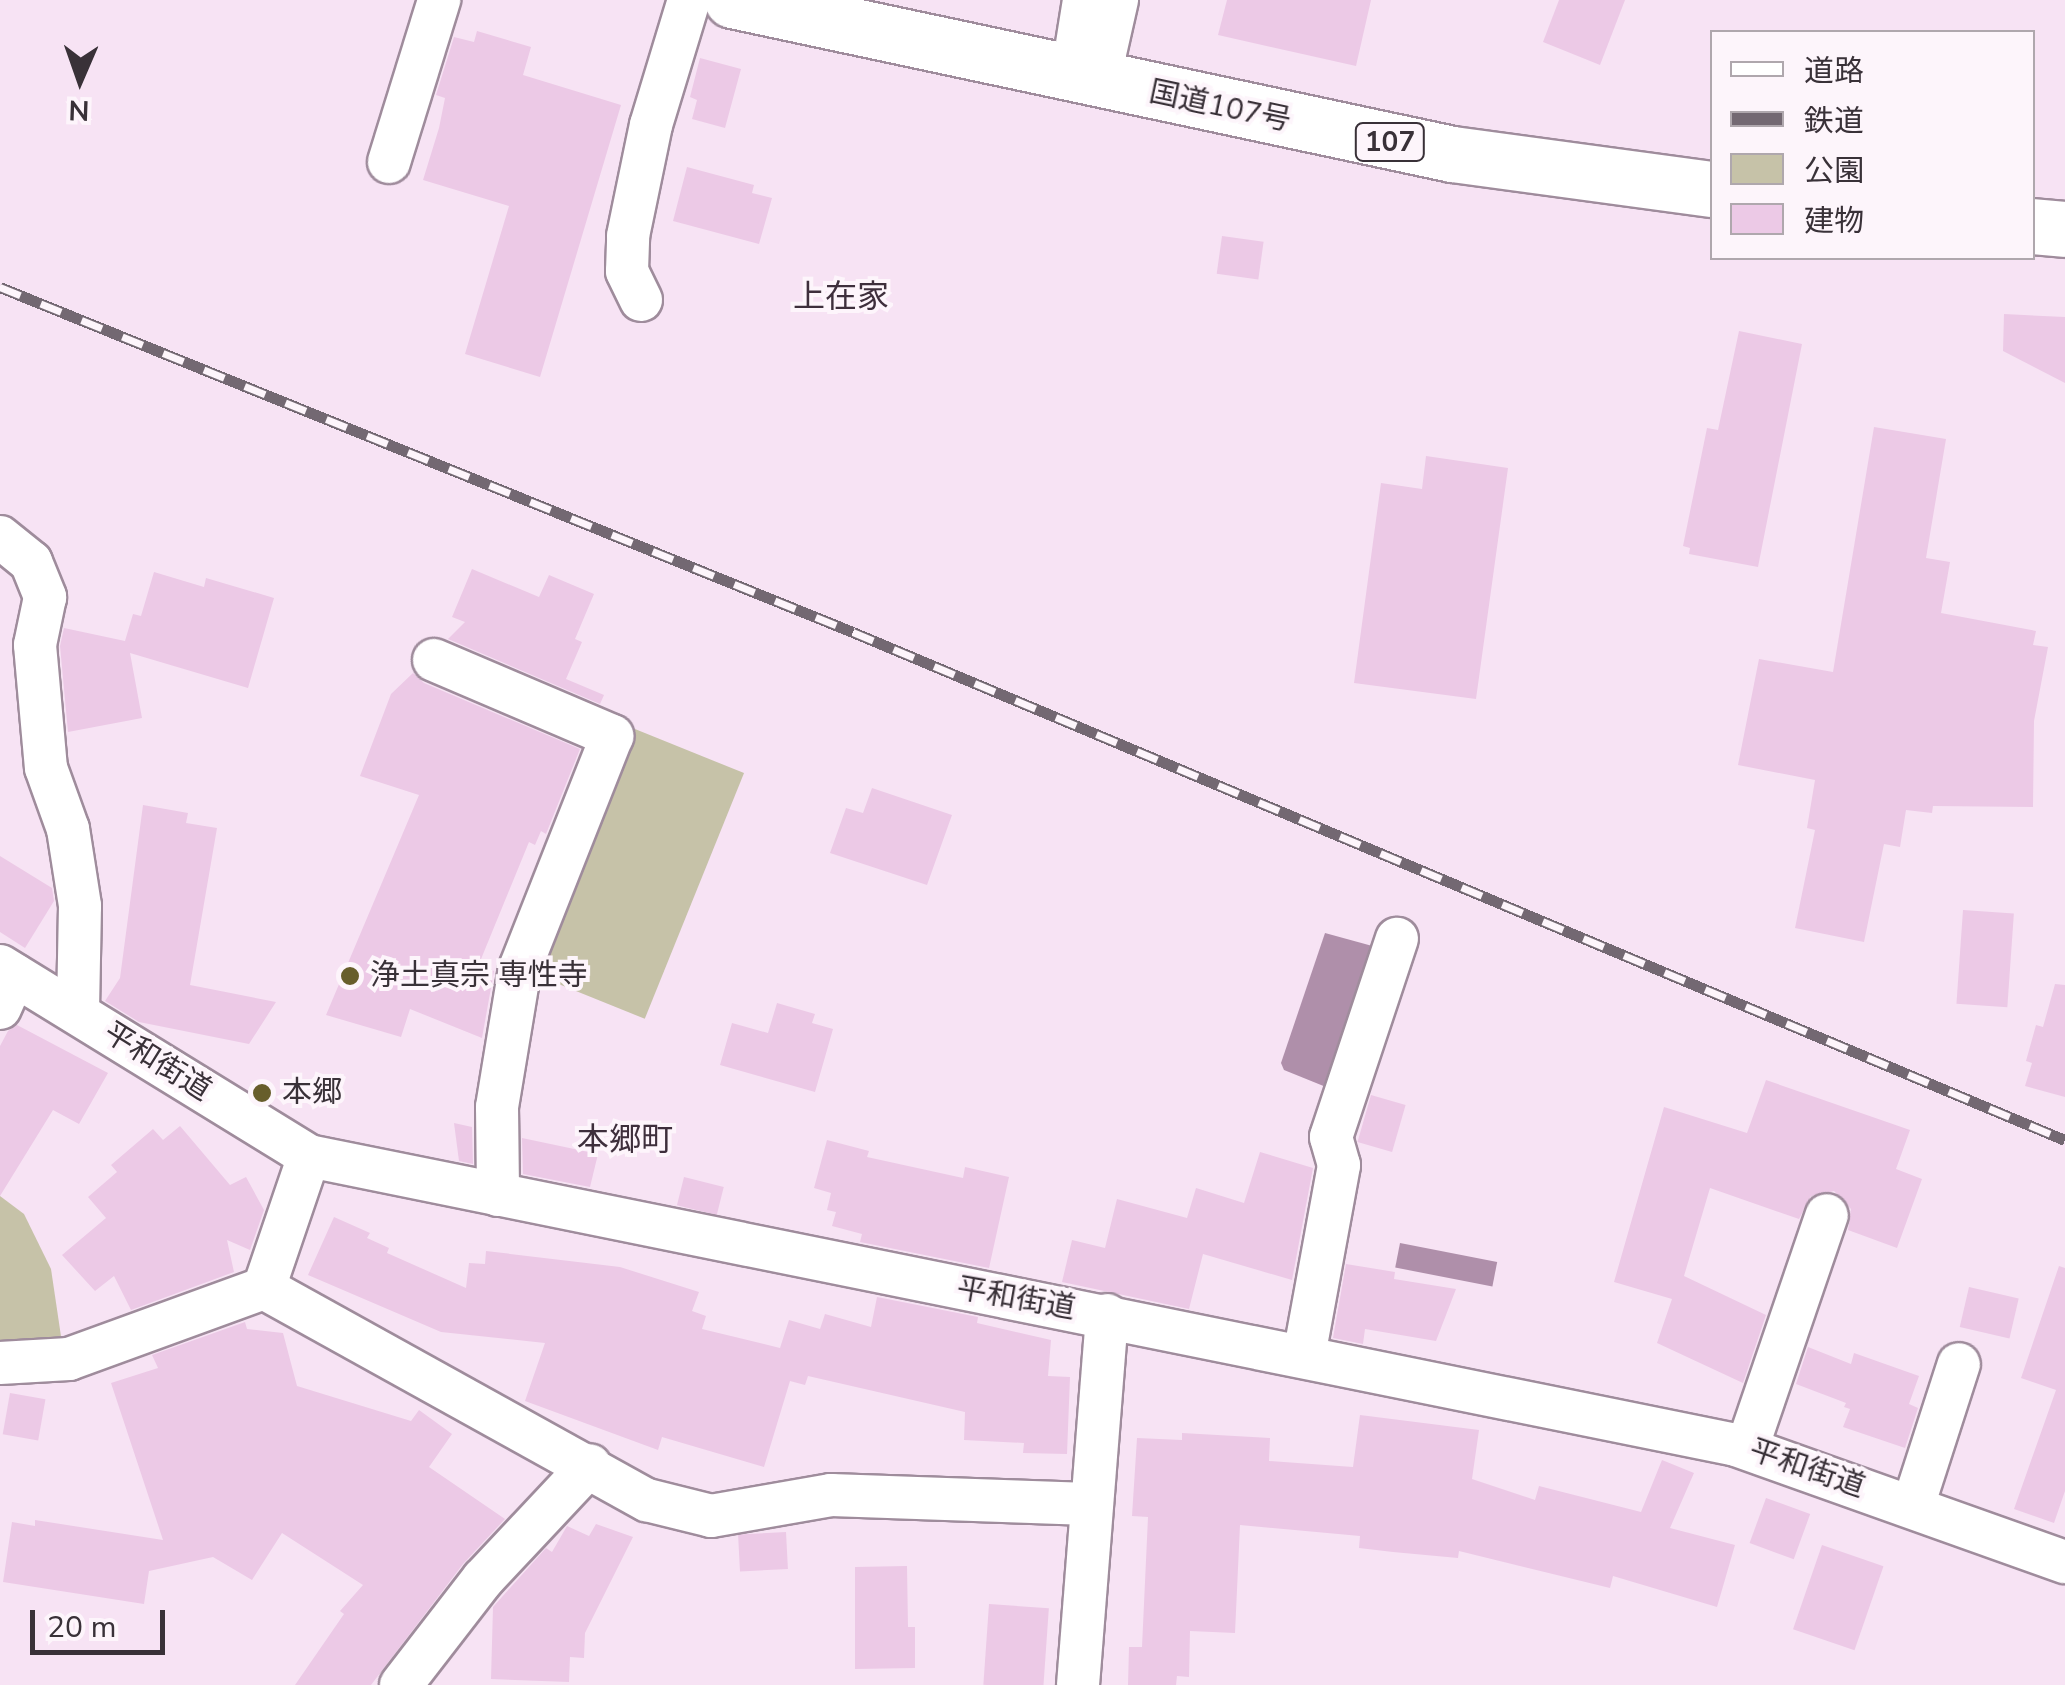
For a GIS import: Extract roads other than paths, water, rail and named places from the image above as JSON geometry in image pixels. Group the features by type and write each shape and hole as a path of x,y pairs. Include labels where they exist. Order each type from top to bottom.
{"highway":[{"name":"国道107号","path":"732,0 1452,154 1710,189"},
{"path":"2035,226 2065,230"}],"street":[{"path":"389,162 439,0"},
{"path":"641,300 627,271 628,236 651,125 689,0"},
{"path":"1084,0 1085,77"},
{"path":"1085,77 1117,0"},
{"path":"0,536 31,562 45,598 35,645 46,768 68,830 80,906 78,1013"},
{"path":"434,660 612,736 520,968 495,1122 498,1195"},
{"path":"1304,1356 1339,1165 1331,1137 1396,939"},
{"name":"平和街道","path":"5,983 78,1013 309,1156 1746,1448 2065,1562"},
{"path":"264,1288 309,1156"},
{"path":"1746,1448 1827,1215"},
{"path":"0,1363 69,1360 264,1288 590,1465 647,1500 710,1516 831,1495 1089,1504"},
{"path":"1078,1685 1089,1504 1107,1316"},
{"path":"1913,1506 1959,1364"},
{"path":"402,1685 482,1579 590,1465"}],"railway":[{"path":"0,287 853,632 2065,1140"}],"place":[{"name":"浄土真宗 専性寺","path":"350,976"},
{"name":"本郷","path":"262,1093"}],"district":[{"name":"上在家","path":"841,297"},
{"name":"本郷町","path":"625,1140"}]}
